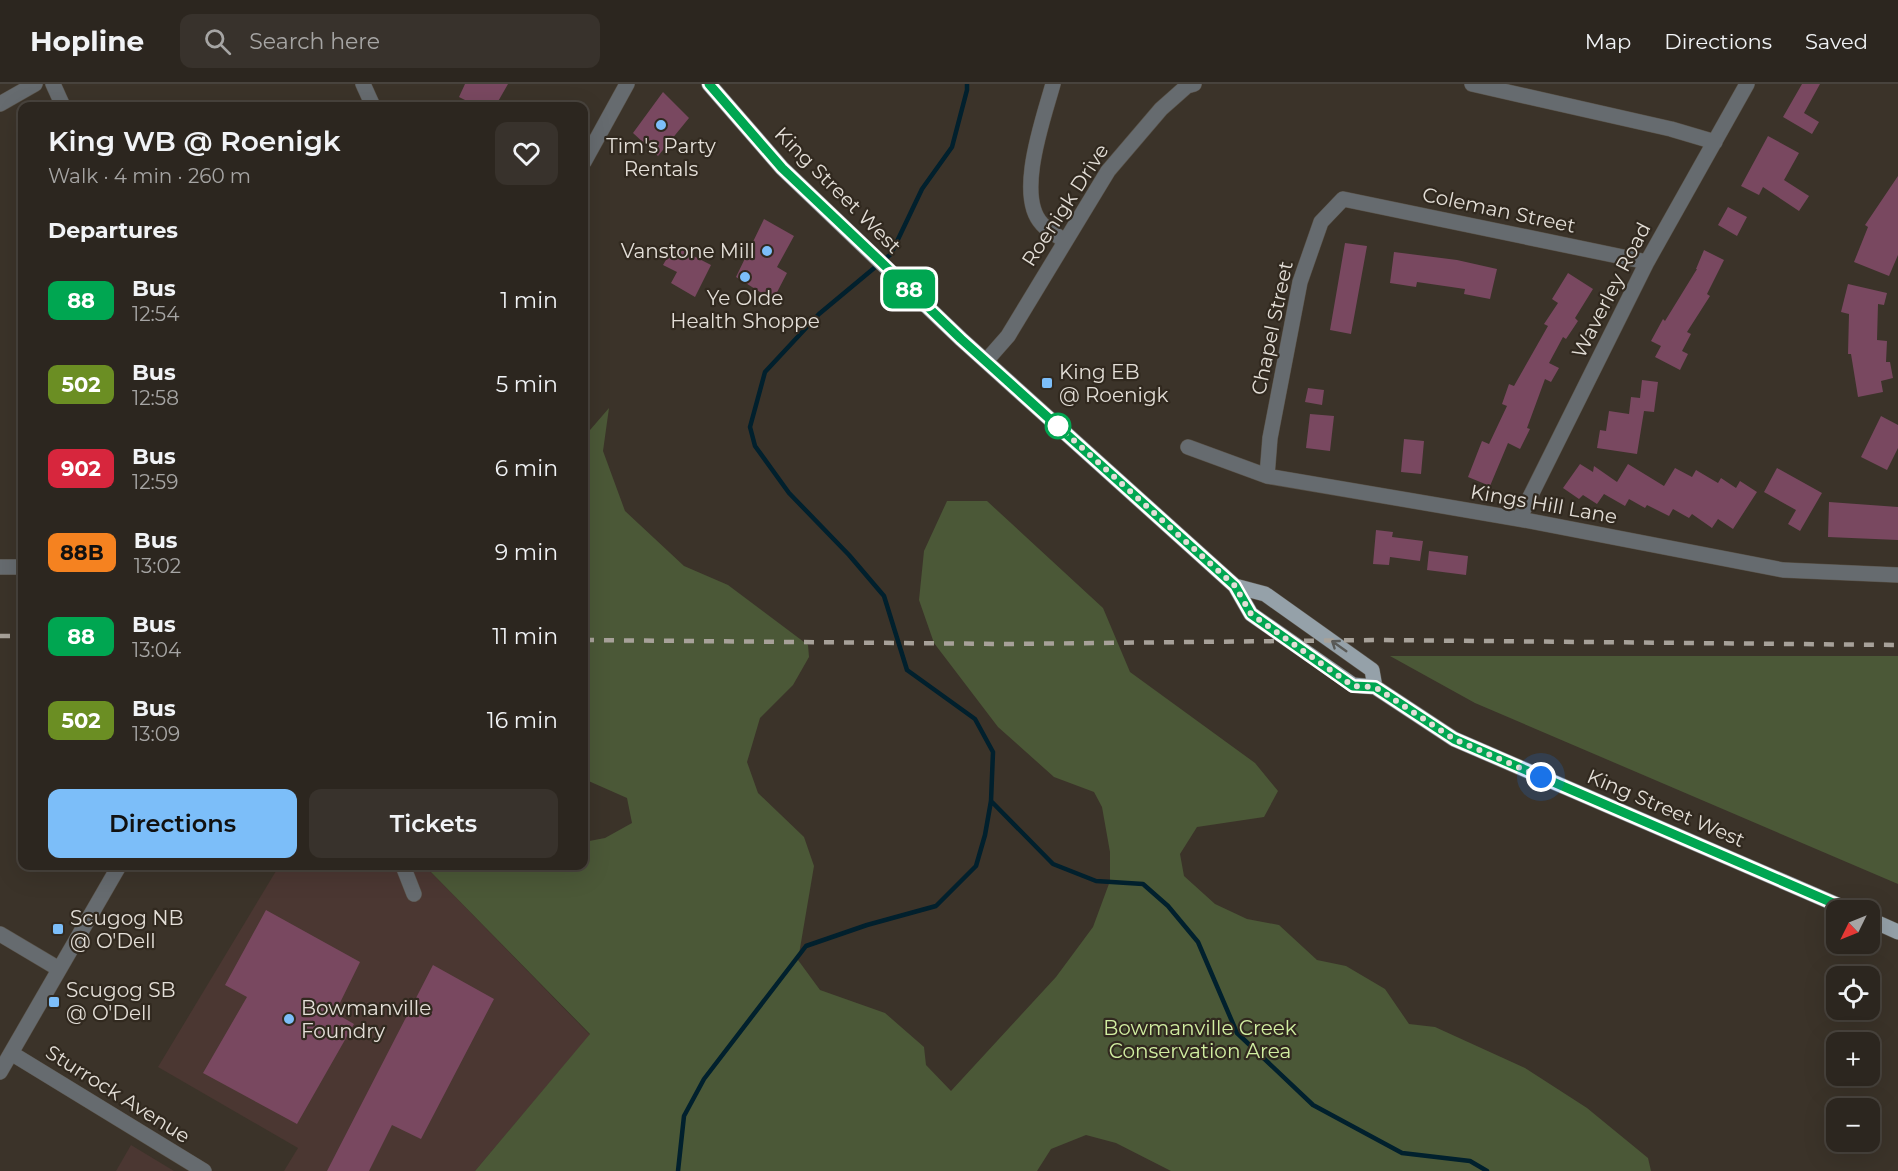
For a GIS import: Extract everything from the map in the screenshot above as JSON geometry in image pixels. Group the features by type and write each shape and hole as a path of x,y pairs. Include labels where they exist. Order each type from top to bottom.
{"main road":[{"name":"King Street West","path":"709,84 782,168 961,339 1235,586 1251,614 1353,686 1375,687 1454,739 1826,900"},
{"name":"King Street West","path":"1235,586 1265,594 1372,670 1375,687"},
{"path":"1880,924 1898,932"}],"street":[{"path":"0,105 35,84"},
{"path":"53,84 61,102"},
{"path":"363,84 371,102"},
{"path":"588,155 627,84"},
{"path":"1053,84 1030,185 1032,205 1041,224 1065,241"},
{"name":"Roenigk Drive","path":"986,361 1008,336 1108,171 1161,110 1187,86 1194,84"},
{"path":"1472,84 1671,129 1715,142"},
{"name":"Waverley Road","path":"1519,519 1647,262 1747,84"},
{"name":"Coleman Street","path":"1342,199 1647,262"},
{"name":"Chapel Street","path":"1267,476 1270,438 1300,282 1321,222 1342,199"},
{"name":"Kings Hill Lane","path":"1188,447 1267,476 1519,519 1783,570 1898,575"},
{"path":"0,567 18,567"},
{"path":"0,1072 117,870"},
{"path":"405,870 414,894"},
{"path":"0,934 59,969"},
{"name":"Sturrock Avenue","path":"11,1053 204,1171"}],"shaded area":[{"path":"277,870 429,870 590,1035 475,1171 284,1171 298,1148 158,1067"},
{"path":"131,1145 174,1171 116,1171"}],"green space":[{"name":"Bowmanville Creek Conservation Area","path":"609,408 603,451 625,511 684,566 728,585 808,645 809,657 793,685 760,718 747,762 758,793 804,837 814,866 798,960 820,990 885,1013 924,1047 926,1065 951,1091 1056,977 1093,927 1110,881 1110,852 1102,807 1094,792 1054,777 998,727 934,643 919,600 924,551 947,501 987,501 1103,608 1130,672 1255,763 1278,791 1264,817 1197,827 1180,854 1184,876 1215,904 1247,919 1279,925 1317,960 1346,966 1385,989 1409,1024 1435,1027 1525,1068 1587,1108 1648,1158 1651,1171 1171,1171 1116,1143 1086,1135 1051,1149 1037,1171 475,1171 590,1034 429,870 588,870 588,841 605,838 632,823 627,798 588,781 588,432"},
{"path":"1390,656 1898,656 1898,884 1475,703"}],"building":[{"path":"465,84 508,84 498,102 487,100 486,102 469,102 459,97"},
{"path":"1802,84 1820,84 1804,113 1819,122 1812,134 1783,117"},
{"name":"Tim's Party Rentals","path":"663,92 689,118 658,156 633,133"},
{"path":"1768,136 1799,153 1784,180 1809,196 1799,211 1763,187 1759,195 1741,186"},
{"path":"1898,176 1898,255 1889,276 1854,262 1868,227 1865,225"},
{"path":"1728,207 1747,217 1737,236 1718,225"},
{"name":"Vanstone Mill","path":"764,219 794,236 777,267 787,273 773,300 736,277"},
{"path":"1345,243 1367,246 1351,334 1330,330"},
{"path":"674,246 711,265 695,297 671,283 677,272 663,265"},
{"path":"1704,250 1724,260 1707,294 1710,296 1687,332 1691,334 1682,351 1688,354 1680,370 1655,357 1661,346 1651,341 1697,269"},
{"path":"1394,252 1457,260 1497,269 1490,299 1464,294 1465,289 1417,282 1416,287 1390,283"},
{"path":"1568,273 1593,289 1575,318 1578,321 1566,339 1563,337 1549,363 1559,368 1551,382 1545,379 1527,428 1530,429 1520,449 1508,443 1490,486 1468,477 1482,441 1489,444 1507,406 1502,404 1509,384 1514,386 1548,326 1544,324 1558,303 1552,299"},
{"path":"1848,284 1887,293 1884,305 1878,304 1877,340 1887,341 1886,362 1890,362 1893,378 1881,381 1883,392 1858,397 1851,354 1848,354 1849,314 1841,312"},
{"path":"1642,380 1658,382 1654,412 1644,411 1637,454 1597,448 1600,430 1606,431 1609,411 1629,414 1631,397 1640,398"},
{"path":"1308,388 1324,390 1322,405 1305,402"},
{"path":"1310,414 1334,416 1330,451 1306,448"},
{"path":"1881,416 1898,425 1898,448 1887,470 1861,457"},
{"path":"1404,439 1424,441 1421,474 1401,472"},
{"path":"1580,464 1593,472 1594,466 1617,482 1628,464 1664,486 1675,468 1692,477 1696,470 1718,483 1721,478 1736,488 1740,481 1757,492 1733,529 1718,519 1712,528 1692,514 1689,518 1673,509 1669,516 1647,505 1645,508 1629,499 1625,506 1604,494 1597,504 1583,495 1579,499 1563,488"},
{"path":"1777,468 1822,493 1800,531 1788,524 1796,510 1764,492"},
{"path":"1829,502 1898,507 1898,540 1828,537"},
{"path":"1376,530 1393,532 1392,537 1423,541 1420,561 1390,557 1389,565 1373,564"},
{"path":"1429,551 1468,556 1466,575 1427,570"},
{"name":"Bowmanville Foundry","path":"266,910 360,962 335,1013 354,1024 297,1124 203,1073 247,997 225,985"},
{"path":"433,965 494,999 421,1139 392,1125 369,1171 327,1171"}],"waterway":[{"path":"678,1171 684,1116 704,1079 806,946 867,925 936,906 976,866 985,835 991,801 993,752 975,719 907,670 884,596 849,555 789,493 755,446 750,427 765,372 819,314 891,254 922,189 952,147 967,84"},
{"path":"991,801 1053,864 1096,881 1143,884 1168,906 1198,942 1237,1033 1313,1105 1402,1153 1470,1161 1487,1171"}],"railway":[{"path":"0,636 18,636"},
{"path":"588,640 1006,644 1377,640 1898,645"}],"bus line":[{"name":"88","path":"709,84 782,168 961,339 1235,586 1251,614 1353,686 1375,687 1454,739 1826,900"}],"place":[{"name":"Tim's Party Rentals","path":"661,125"},
{"name":"Vanstone Mill","path":"767,251"},
{"name":"Ye Olde Health Shoppe","path":"745,277"},
{"name":"King EB @ Roenigk","path":"1047,383"},
{"name":"Scugog NB @ O'Dell","path":"58,929"},
{"name":"Scugog SB @ O'Dell","path":"54,1002"},
{"name":"Bowmanville Foundry","path":"289,1019"}],"route":[{"path":"1058,426 1235,586 1251,614 1353,686 1375,687 1454,739 1541,777"}]}
